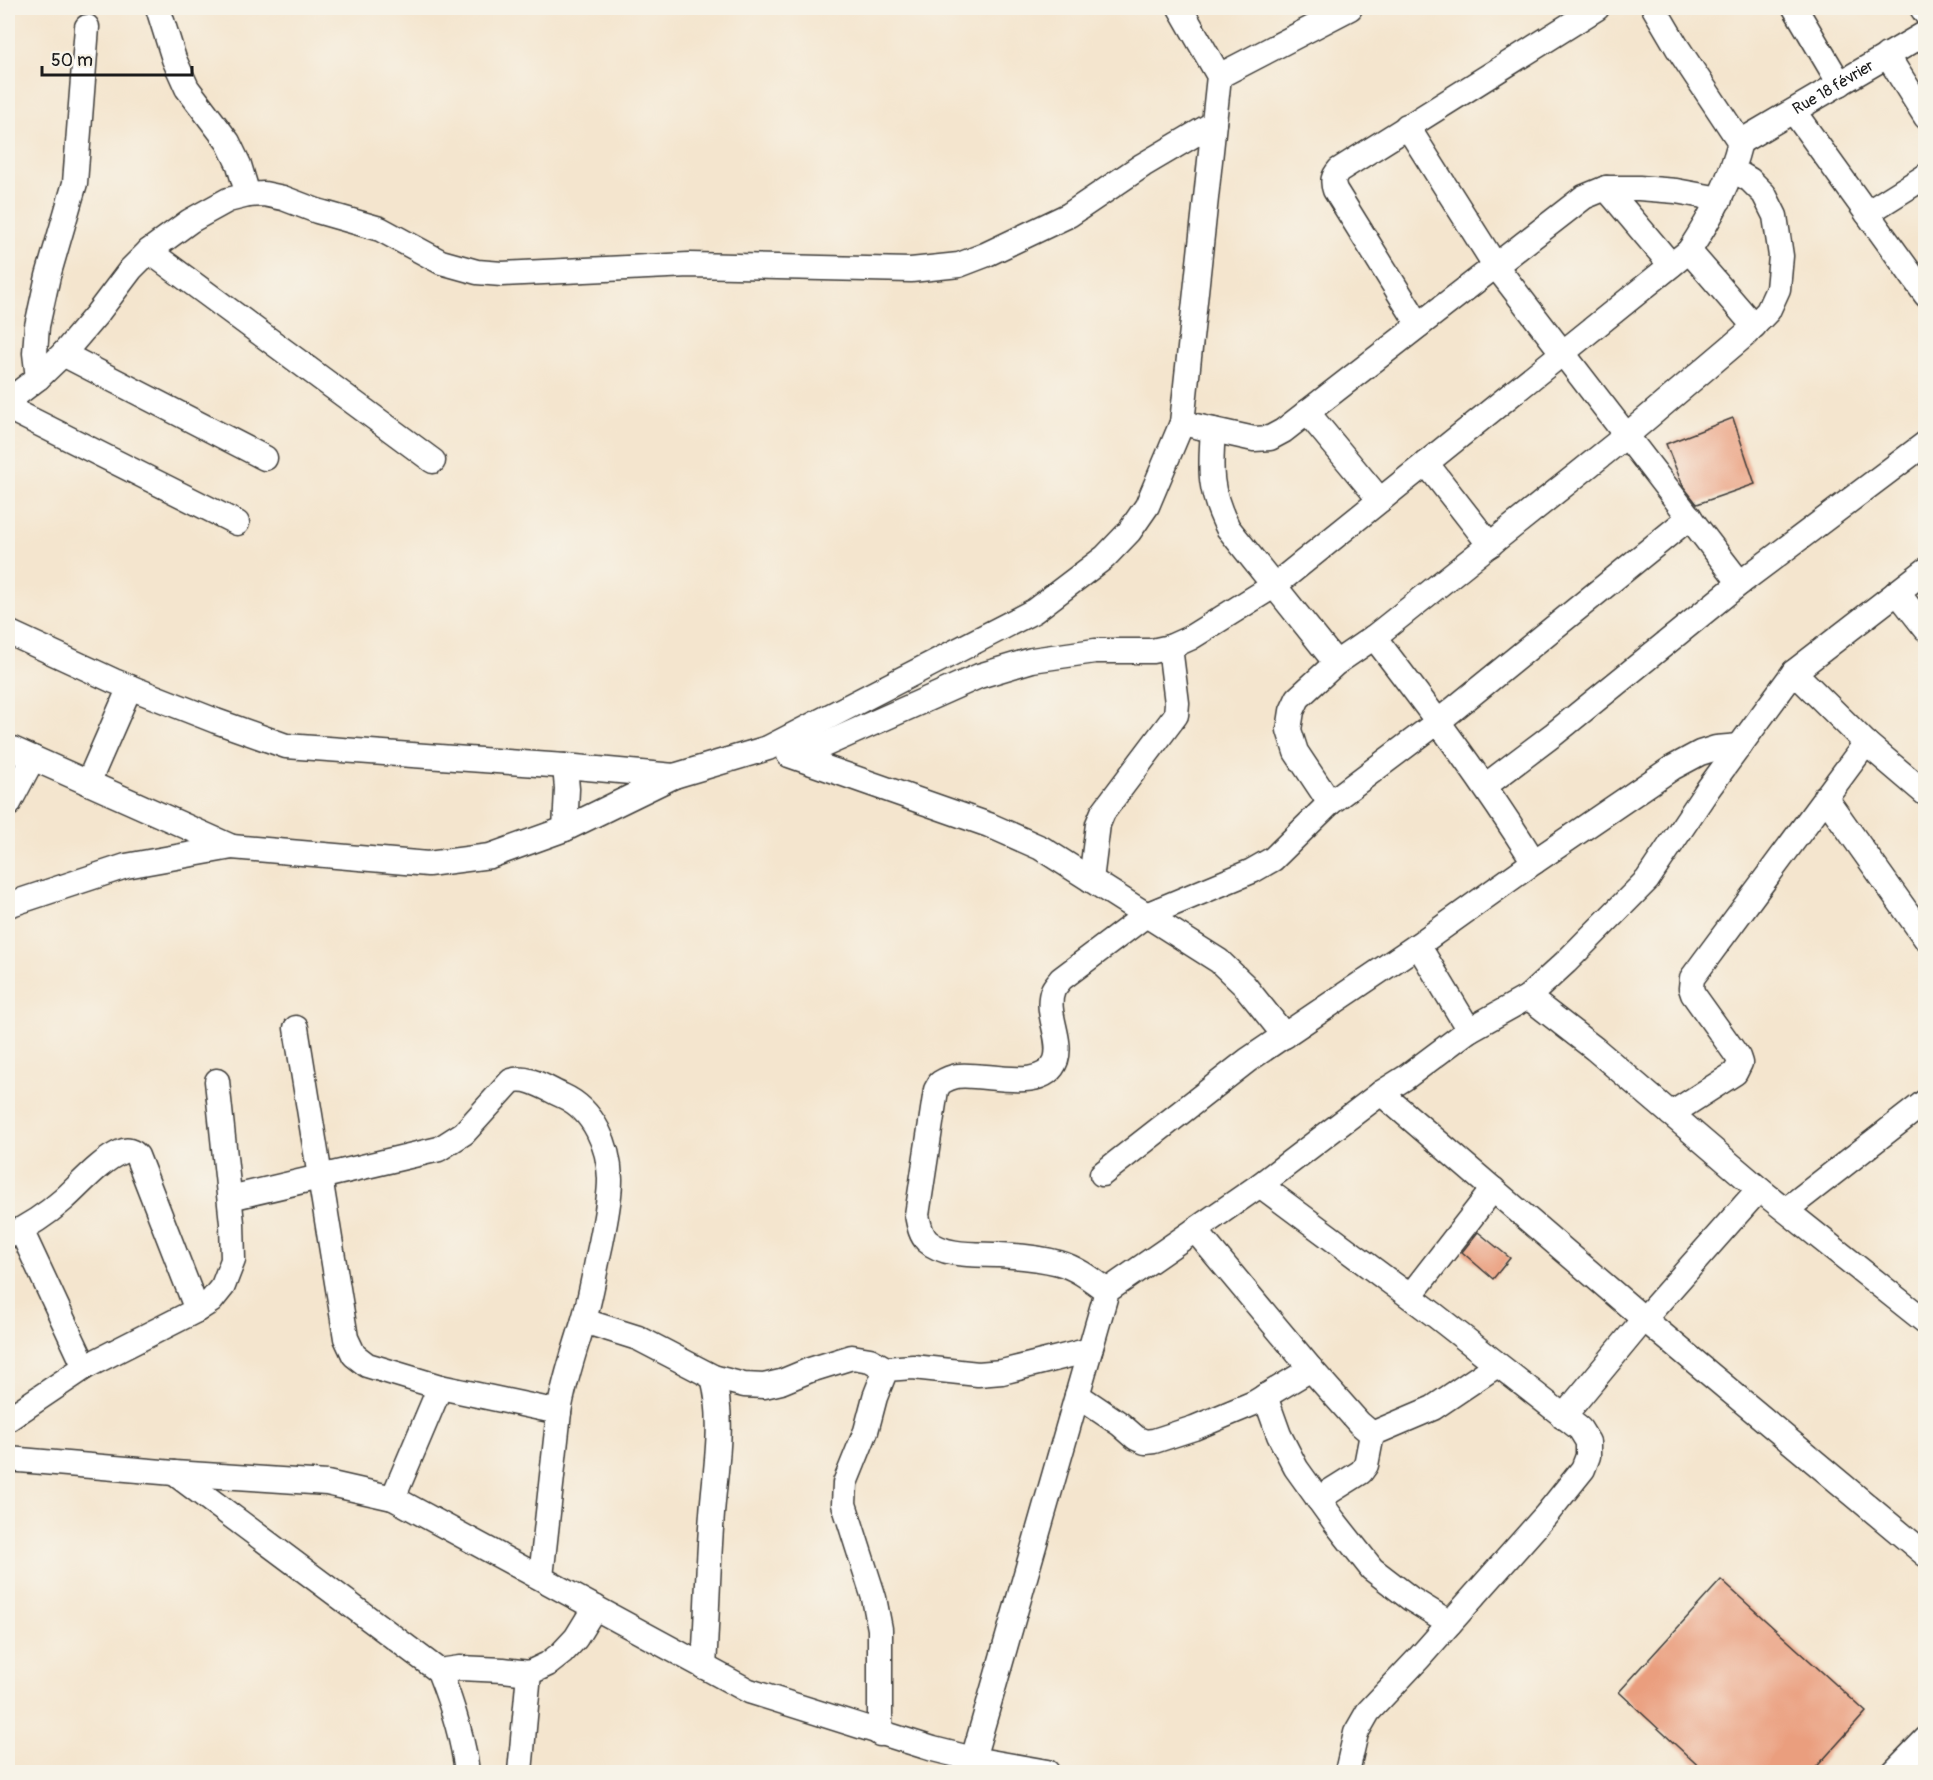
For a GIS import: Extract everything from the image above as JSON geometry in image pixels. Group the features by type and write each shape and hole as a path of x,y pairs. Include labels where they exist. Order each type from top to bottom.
{"street":[{"path":"158,8 174,59 187,88 228,142 239,165 248,195"},
{"path":"8,905 126,866 232,847 428,864 490,856 565,829 674,776 768,748 1034,611 1104,557 1129,532 1147,506 1182,423 1219,76 1180,8"},
{"path":"1219,76 1350,8"},
{"path":"1419,325 1335,190 1332,183 1333,176 1407,126 1597,8"},
{"path":"797,757 979,676 1032,660 1095,651 1152,651 1170,647 1190,638 1275,585 1680,258 1705,227 1720,199 1733,170 1740,142 1654,8"},
{"path":"1796,8 1840,84"},
{"path":"1922,8 1926,14"},
{"path":"38,378 35,352 37,326 48,276 75,183 87,27"},
{"name":"Rue 18 février","path":"1740,142 1926,33"},
{"path":"1887,55 1926,117"},
{"path":"1794,112 1926,295"},
{"path":"237,523 10,398 38,378 63,354 149,250 190,221 228,200 264,194 283,198 317,211 380,229 441,262 477,272 502,274 689,265 911,270 959,265 1069,215 1143,165 1214,123"},
{"path":"1407,126 1495,265 1740,582"},
{"path":"1330,803 1296,752 1289,730 1292,711 1298,698 1336,663 1374,637 1626,435 1754,326 1768,311 1778,289 1781,256 1775,216 1764,194 1750,180 1733,170"},
{"path":"1867,213 1926,176"},
{"path":"1182,423 1254,440 1270,438 1283,431 1584,197 1606,188 1676,191 1720,199"},
{"path":"1606,188 1754,326"},
{"path":"149,250 433,461"},
{"path":"63,354 265,458"},
{"path":"1307,412 1380,500"},
{"path":"1213,430 1211,479 1216,504 1228,528 1336,663"},
{"path":"1485,786 1554,734 1740,582 1926,443"},
{"path":"1426,463 1490,545"},
{"path":"1107,1291 1081,1273 1061,1264 1000,1255 970,1255 939,1248 926,1240 916,1215 936,1090 940,1083 957,1076 1029,1079 1044,1075 1053,1066 1058,1054 1051,1004 1053,990 1070,971 1146,915 1252,871 1273,859 1330,803 1439,721 1690,517"},
{"path":"968,1766 1107,1291 1260,1185 1381,1093 1469,1030 1528,997 1566,963 1647,880 1708,789 1794,672 1926,570"},
{"path":"1897,592 1926,629"},
{"path":"8,632 130,687 286,746 674,776"},
{"path":"1374,637 1439,721 1485,786 1534,862"},
{"path":"1091,880 1098,824 1103,812 1176,715 1177,703 1170,647"},
{"path":"1794,672 1866,743 1926,794"},
{"path":"88,783 130,687"},
{"path":"1671,1114 1735,1073 1740,1063 1693,994 1692,978 1866,743"},
{"path":"1102,1174 1248,1060 1672,768 1700,753 1716,748 1740,746"},
{"path":"8,747 232,847"},
{"path":"768,748 989,825 1041,848 1219,961 1244,985 1285,1035"},
{"path":"8,805 33,758"},
{"path":"565,766 567,798 565,829"},
{"path":"1825,796 1926,939"},
{"path":"1418,945 1469,1030"},
{"path":"1528,997 1595,1049 1759,1189 1924,1318"},
{"path":"296,1028 346,1338 354,1355 366,1365 440,1388 559,1412"},
{"path":"230,1198 439,1149 465,1132 511,1081 518,1079 530,1081 572,1100 592,1120 603,1143 610,1178 608,1207 584,1321 566,1376 559,1412 541,1577"},
{"path":"8,1419 85,1367 197,1311 211,1301 223,1286 233,1260 233,1232 217,1082"},
{"path":"1381,1093 1644,1319 1926,1555"},
{"path":"1787,1209 1926,1101"},
{"path":"85,1367 14,1233 45,1215 81,1181 118,1153 128,1150 137,1156 197,1311"},
{"path":"1260,1185 1410,1296 1580,1429 1588,1442 1588,1456 1583,1469 1546,1515 1368,1712 1356,1733 1347,1773"},
{"path":"1410,1296 1493,1189"},
{"path":"1563,1417 1644,1319 1759,1189"},
{"path":"1196,1230 1311,1369 1359,1424 1372,1434"},
{"path":"584,1321 638,1338 713,1377 744,1385 764,1386 781,1382 852,1357 870,1360 886,1369 913,1367 978,1374 1002,1372 1090,1350"},
{"path":"1372,1434 1433,1408 1497,1365"},
{"path":"880,1734 879,1629 873,1598 844,1504 845,1483 866,1431 875,1396 886,1369"},
{"path":"1077,1395 1120,1424 1136,1438 1145,1442 1154,1441 1194,1428 1265,1396 1311,1369"},
{"path":"704,1667 719,1429 717,1391 713,1377"},
{"path":"393,1498 440,1388"},
{"path":"1265,1396 1279,1435 1296,1468 1372,1569 1411,1599 1450,1623"},
{"path":"1318,1499 1360,1472 1366,1465 1372,1434"},
{"path":"8,1459 327,1483 393,1498 749,1691 968,1766 1047,1773"},
{"path":"174,1473 439,1671 453,1708 464,1748 466,1773"},
{"path":"439,1671 460,1668 529,1673 548,1664 562,1653 576,1638 595,1607"},
{"path":"520,1773 529,1673"},
{"path":"1894,1773 1926,1739"}],"building":[{"path":"1733,418 1755,484 1697,504 1683,486 1666,444"},
{"path":"1478,1232 1510,1258 1493,1279 1462,1252"},
{"path":"1721,1580 1866,1712 1811,1773 1706,1773 1619,1692"}]}
